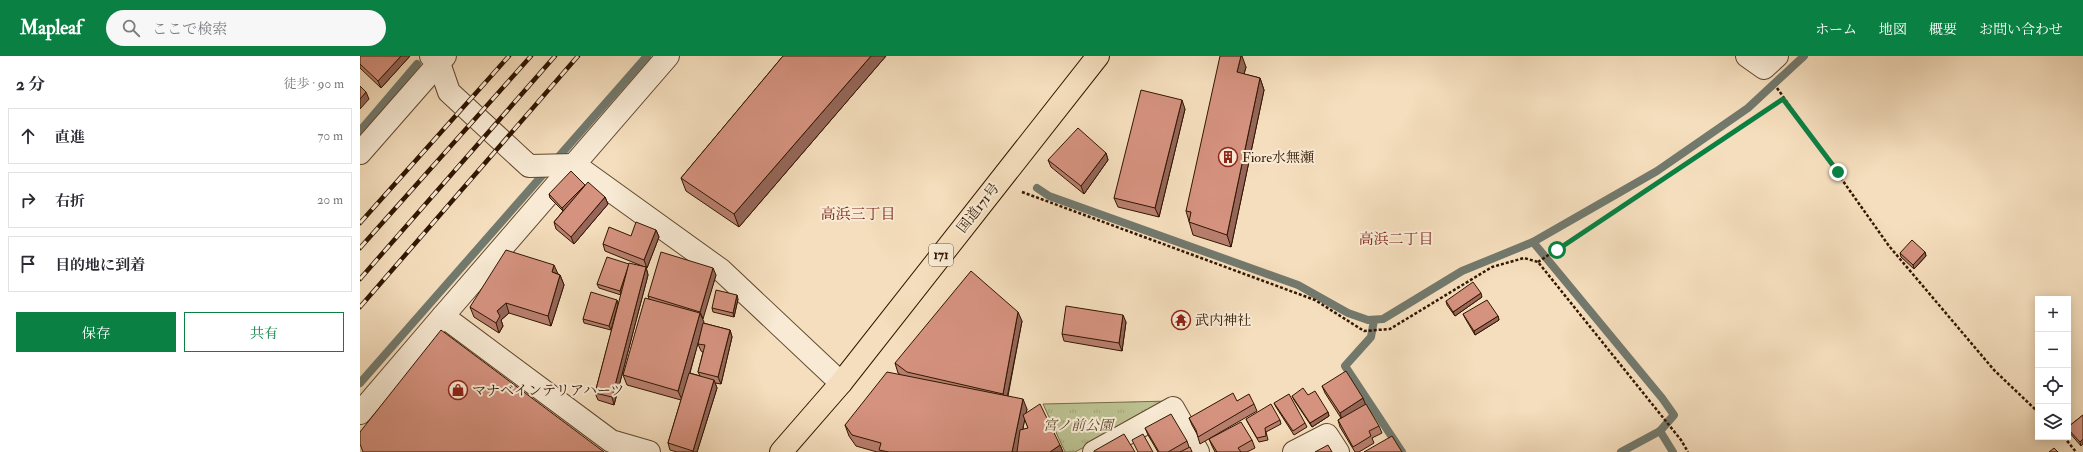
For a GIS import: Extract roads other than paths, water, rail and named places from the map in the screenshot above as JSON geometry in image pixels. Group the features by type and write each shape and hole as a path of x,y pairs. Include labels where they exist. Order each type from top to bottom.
{"highway":[{"name":"国道171号","path":"781,452 841,383 1098,56"}],"street":[{"path":"360,413 569,165 668,56"},
{"path":"1747,56 1764,68 1776,56"},
{"path":"438,58 449,92 529,166 569,165 721,270 841,383"},
{"path":"360,153 438,58"},
{"path":"443,316 611,441 649,452"},
{"path":"1094,452 1173,408 1198,452"},
{"path":"1294,452 1327,434 1338,452"}],"waterway":[{"path":"360,383 647,56"},
{"path":"1673,452 1660,431 1674,415 1662,398 1533,242 1657,171 1748,108 1804,56"},
{"path":"360,131 417,64"},
{"path":"1037,188 1049,196 1298,285 1348,313 1368,320 1383,319 1462,271 1533,242"},
{"path":"1374,320 1371,337 1345,366 1402,452"},
{"path":"1621,452 1660,431"}],"railway":[{"path":"360,223 509,56"},
{"path":"360,248 531,56"},
{"path":"360,279 555,56"},
{"path":"360,307 578,56"}],"place":[{"name":"Fiore水無瀬","path":"1228,157"},
{"name":"武内神社","path":"1181,320"},
{"name":"マナベインテリアハーツ","path":"458,390"}],"district":[{"name":"高浜三丁目","path":"858,214"},
{"name":"高浜二丁目","path":"1396,239"}],"park label":[{"name":"宮ノ前公園","path":"1078,425"}]}
